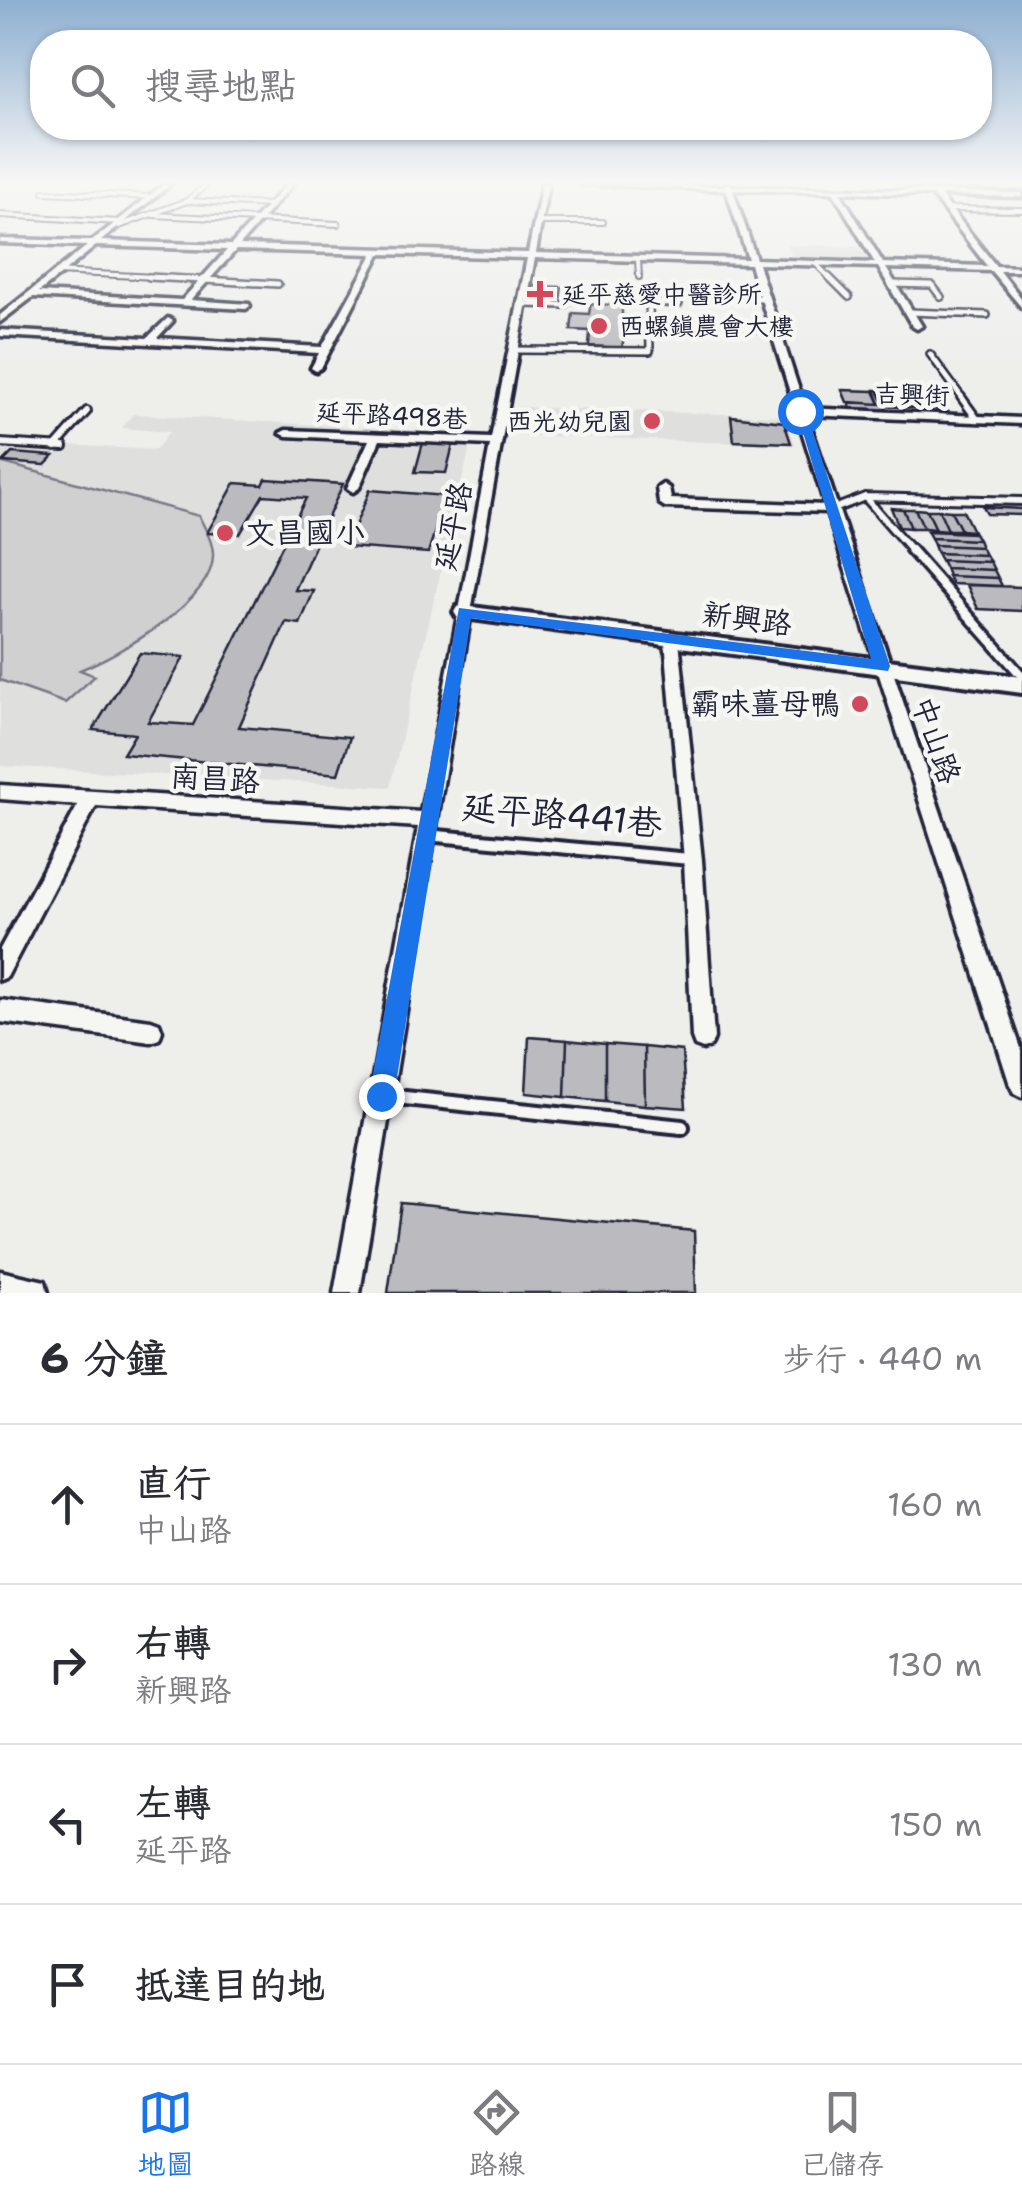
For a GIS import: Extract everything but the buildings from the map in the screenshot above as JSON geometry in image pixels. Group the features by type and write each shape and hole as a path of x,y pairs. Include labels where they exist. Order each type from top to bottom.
{"street":[{"path":"0,319 92,244"},
{"path":"142,244 1022,268"},
{"path":"184,303 238,244"},
{"name":"延平路","path":"347,1293 464,612 533,244"},
{"name":"中山路","path":"746,244 1022,1085"},
{"path":"867,244 917,326"},
{"path":"973,244 1022,305"},
{"path":"316,368 378,251"},
{"path":"30,294 246,306"},
{"path":"148,342 168,322"},
{"path":"0,333 324,350"},
{"name":"吉興街","path":"800,411 1022,420"},
{"name":"延平路498巷","path":"286,433 496,442"},
{"path":"353,488 376,437"},
{"path":"662,488 665,504 834,509"},
{"name":"新興路","path":"464,612 1022,685"},
{"name":"延平路441巷","path":"672,640 693,860 703,1038"},
{"name":"南昌路","path":"0,792 427,828"},
{"path":"0,970 91,798"},
{"path":"0,1012 151,1031"},
{"path":"0,1284 36,1290"}],"lane":[{"path":"638,259 639,278"},
{"path":"816,264 850,297"},
{"path":"57,272 278,284"},
{"path":"892,284 932,285 941,297"},
{"path":"708,297 763,298"},
{"path":"522,304 565,305 567,300 679,304"},
{"path":"515,350 650,352 649,302"},
{"path":"910,312 987,315"},
{"path":"729,328 773,329"},
{"path":"930,354 977,419"},
{"path":"55,447 87,411"},
{"path":"0,443 64,448"},
{"path":"834,509 865,497 1022,501"},
{"path":"865,497 1022,676"},
{"name":"延平路441巷","path":"427,828 693,860"},
{"path":"381,1096 682,1126"}],"shaded area":[{"path":"787,245 859,247 870,262 794,259"},
{"name":"西光幼兒園","path":"518,407 786,416 795,445 513,435"},
{"name":"文昌國小","path":"133,414 473,434 390,787 0,766 0,449 57,454 66,445 156,450 169,432 122,428"},
{"path":"0,462 199,516 212,544 210,571 199,589 162,624 80,670 95,676 65,703 0,680"}],"place":[{"name":"延平慈愛中醫診所","path":"540,294"},
{"name":"西螺鎮農會大樓","path":"599,326"},
{"name":"西光幼兒園","path":"652,421"},
{"name":"文昌國小","path":"225,533"},
{"name":"霸味薑母鴨","path":"860,704"}],"route":[{"path":"381,1096 464,612 882,666 817,454 800,411"}]}
